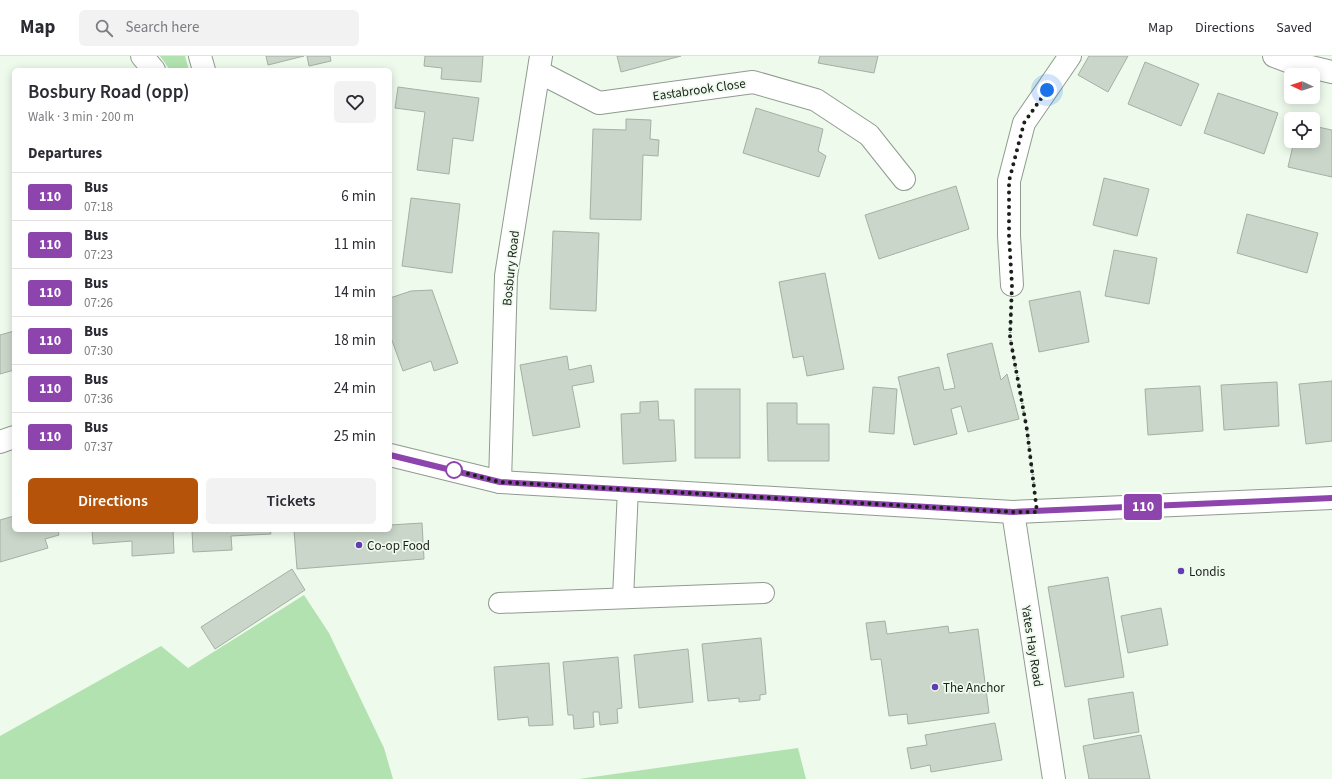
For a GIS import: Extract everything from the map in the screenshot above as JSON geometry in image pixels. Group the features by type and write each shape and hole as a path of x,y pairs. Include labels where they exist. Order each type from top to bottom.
{"street":[{"path":"142,56 152,68"},
{"path":"200,56 203,68"},
{"path":"1012,285 1009,236 1009,181 1024,123 1070,56"},
{"path":"1274,56 1290,62 1332,72"},
{"name":"Eastabrook Close","path":"540,64 599,103 753,82 816,100 869,135 904,179"},
{"name":"Bosbury Road","path":"500,482 506,276 540,64"},
{"path":"0,442 12,438"},
{"path":"392,455 500,482 1013,512 1332,498"},
{"name":"Yates Hay Road","path":"1013,512 1054,779"}],"lane":[{"path":"623,598 628,489"},
{"path":"499,603 764,593"}],"path":[{"path":"1012,285 1010,337 1027,430 1037,512"}],"green space":[{"path":"160,56 185,56 188,68 169,68"},
{"path":"304,595 329,633 384,748 393,779 0,779 0,736 161,646 188,668"},
{"path":"798,748 806,779 579,779"}],"building":[{"path":"266,56 304,56 268,65"},
{"path":"307,56 330,56 331,61 309,66"},
{"path":"425,56 483,56 481,82 441,79 442,68 424,66"},
{"path":"617,56 681,56 621,72"},
{"path":"820,56 878,56 874,73 818,63"},
{"path":"1089,56 1128,56 1108,92 1078,75"},
{"path":"1145,62 1199,84 1181,126 1128,104"},
{"path":"398,87 479,98 473,141 453,138 449,174 417,170 425,112 395,108"},
{"path":"1218,93 1278,113 1264,154 1204,133"},
{"path":"756,108 823,129 818,151 826,156 819,177 743,153"},
{"path":"626,119 651,120 650,139 659,140 658,156 643,155 641,220 590,219 593,129 626,130"},
{"path":"1320,127 1332,130 1332,177 1288,167 1292,148 1320,148"},
{"path":"1104,178 1149,189 1137,236 1093,225"},
{"path":"956,186 969,229 879,259 865,215"},
{"path":"411,198 460,204 452,273 402,266"},
{"path":"1247,214 1318,233 1307,273 1237,253"},
{"path":"553,231 599,233 596,311 550,309"},
{"path":"1114,250 1157,258 1149,304 1105,296"},
{"path":"825,273 844,369 807,376 803,356 793,358 779,282"},
{"path":"432,290 458,363 434,371 431,361 403,371 392,341 392,297 411,291"},
{"path":"1080,291 1089,342 1039,352 1029,301"},
{"path":"12,332 12,371 0,374 0,335"},
{"path":"992,343 1001,380 1007,374 1019,419 968,432 961,406 951,409 957,434 914,445 898,377 939,367 944,390 955,388 947,354"},
{"path":"567,356 569,370 591,365 594,382 572,386 580,427 533,436 520,365"},
{"path":"1332,381 1332,441 1306,444 1299,384"},
{"path":"1277,382 1279,426 1224,430 1221,385"},
{"path":"1200,386 1203,431 1148,435 1145,389"},
{"path":"873,387 897,389 894,434 869,432"},
{"path":"695,389 740,389 740,458 695,458"},
{"path":"658,401 659,420 674,420 676,461 623,464 621,414 640,413 640,402"},
{"path":"767,403 797,403 797,424 829,424 829,461 768,461"},
{"path":"12,517 12,532 58,532 59,535 45,539 48,548 0,562 0,520"},
{"name":"Co-op Food","path":"422,523 424,559 297,569 294,532 392,532 392,525"},
{"path":"92,532 173,532 174,553 132,556 132,541 93,544"},
{"path":"192,532 270,532 271,534 231,536 232,550 193,552"},
{"path":"292,569 305,590 215,649 201,627"},
{"path":"1108,577 1124,677 1065,687 1048,587"},
{"path":"1161,608 1168,645 1128,653 1121,616"},
{"name":"The Anchor","path":"885,621 887,634 948,626 949,633 978,629 989,713 908,724 907,714 889,716 881,659 871,660 866,623"},
{"path":"761,638 766,694 760,695 760,700 739,702 739,698 708,701 702,644"},
{"path":"688,649 693,702 639,708 634,655"},
{"path":"618,657 622,708 617,709 618,723 600,725 599,712 593,712 594,727 574,729 573,715 568,715 563,662"},
{"path":"549,663 553,725 529,726 528,717 498,720 494,667"},
{"path":"1133,692 1139,732 1094,739 1088,699"},
{"path":"995,723 1002,760 931,772 930,765 911,769 907,748 927,745 925,735"},
{"path":"1141,735 1150,779 1089,779 1083,746"}],"bus line":[{"name":"110","path":"392,455 500,482 1013,512 1332,498"}],"place":[{"name":"Co-op Food","path":"359,545"},
{"name":"Londis","path":"1181,571"},
{"name":"The Anchor","path":"935,687"}],"route":[{"path":"454,470 500,482 1013,512 1037,512 1027,430 1010,337 1012,285 1009,236 1009,181 1024,123 1047,90"}]}
